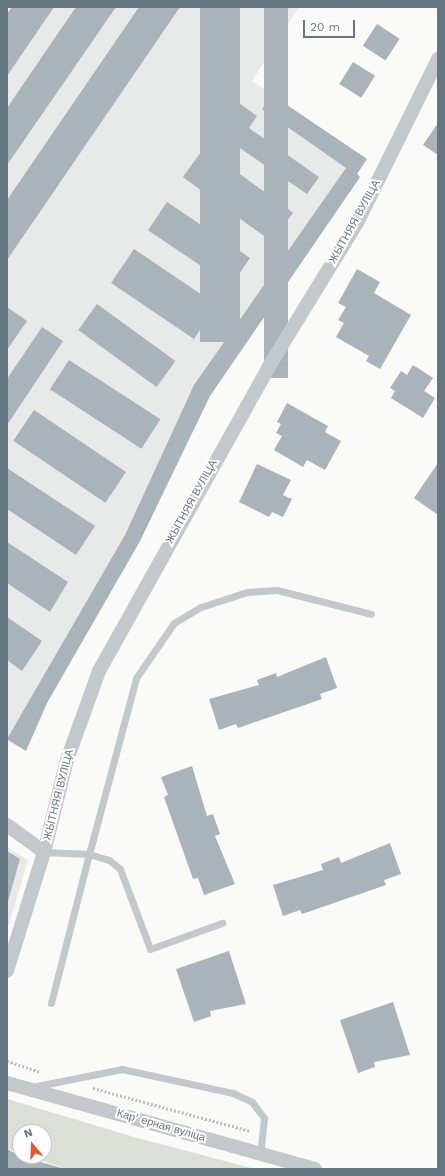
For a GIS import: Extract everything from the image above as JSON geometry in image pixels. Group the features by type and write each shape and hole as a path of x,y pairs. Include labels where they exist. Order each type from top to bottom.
{"street":[{"name":"ЖЫТНЯЯ ВУЛІЦА","path":"7,971 44,852 80,717 119,631 268,368 358,221 438,59"},
{"path":"7,825 44,852"},
{"name":"Карʼерная вуліца","path":"7,1084 315,1169"}],"lane":[{"path":"52,1003 89,854 136,678 174,623 201,607 247,592 277,590 371,614"},
{"path":"44,852 89,854 109,860 120,869 150,949 222,923"},
{"path":"25,1089 62,1079 122,1069 233,1093 259,1109 264,1118 264,1135 260,1154"}],"path":[{"path":"7,1061 62,1079 264,1135"}],"shaded area":[{"path":"7,7 299,7 252,81 367,159 357,173 360,177 210,396 140,541 47,703 26,751 7,741"},
{"path":"7,847 28,860 7,931"},
{"path":"7,1099 134,1137 255,1169 66,1169 51,1164 52,1124 12,1124 12,1151 7,1149"}],"building":[{"path":"12,7 54,7 7,76 7,14"},
{"path":"76,7 116,7 7,165 7,108"},
{"path":"139,7 180,7 7,260 7,200"},
{"path":"200,7 240,7 240,342 200,342"},
{"path":"264,7 288,7 288,378 264,378"},
{"path":"377,24 400,39 385,61 363,46"},
{"path":"353,62 375,76 361,98 339,84"},
{"path":"272,95 367,159 357,174 360,177 210,396 140,541 47,703 26,751 7,739 125,535 194,385 346,168 262,109"},
{"path":"236,101 257,116 249,128 319,177 307,194 215,131"},
{"path":"438,123 438,155 423,145"},
{"path":"204,148 293,213 272,242 183,177"},
{"path":"167,202 250,258 231,286 148,230"},
{"path":"134,249 217,305 194,339 111,283"},
{"path":"357,269 380,282 374,293 411,315 380,369 366,361 369,356 336,337 344,323 338,320 346,307 338,303"},
{"path":"97,304 175,361 157,387 78,330"},
{"path":"7,307 27,321 7,350"},
{"path":"42,327 63,341 7,425 7,379"},
{"path":"69,360 160,419 141,449 50,389"},
{"path":"413,365 433,378 424,391 435,398 423,418 391,398 395,391 390,388 401,371 407,375"},
{"path":"287,403 328,426 325,432 341,441 325,470 307,460 303,467 274,450 282,436 276,433 281,424 277,422"},
{"path":"34,410 126,472 105,503 13,441"},
{"path":"438,463 438,515 414,498"},
{"path":"257,464 291,480 283,495 292,499 283,517 272,512 269,517 239,502"},
{"path":"7,468 95,526 76,555 7,509"},
{"path":"7,542 68,582 50,612 7,583"},
{"path":"7,617 42,641 22,671 7,660"},
{"path":"326,657 337,688 320,694 322,699 238,728 236,724 219,730 209,699 259,685 257,680 276,673 277,677"},
{"path":"192,766 207,816 213,814 220,834 215,836 235,884 204,895 198,878 193,879 164,797 168,795 161,777"},
{"path":"390,843 401,874 384,880 386,885 302,914 300,910 283,916 273,885 323,870 321,864 339,857 341,863"},
{"path":"7,851 20,859 7,905"},
{"path":"229,951 246,1004 210,1011 211,1016 194,1022 176,969"},
{"path":"393,1002 410,1055 374,1062 375,1067 358,1073 340,1020"},
{"path":"7,1149 12,1152 12,1164 48,1164 65,1169 7,1169"}]}
